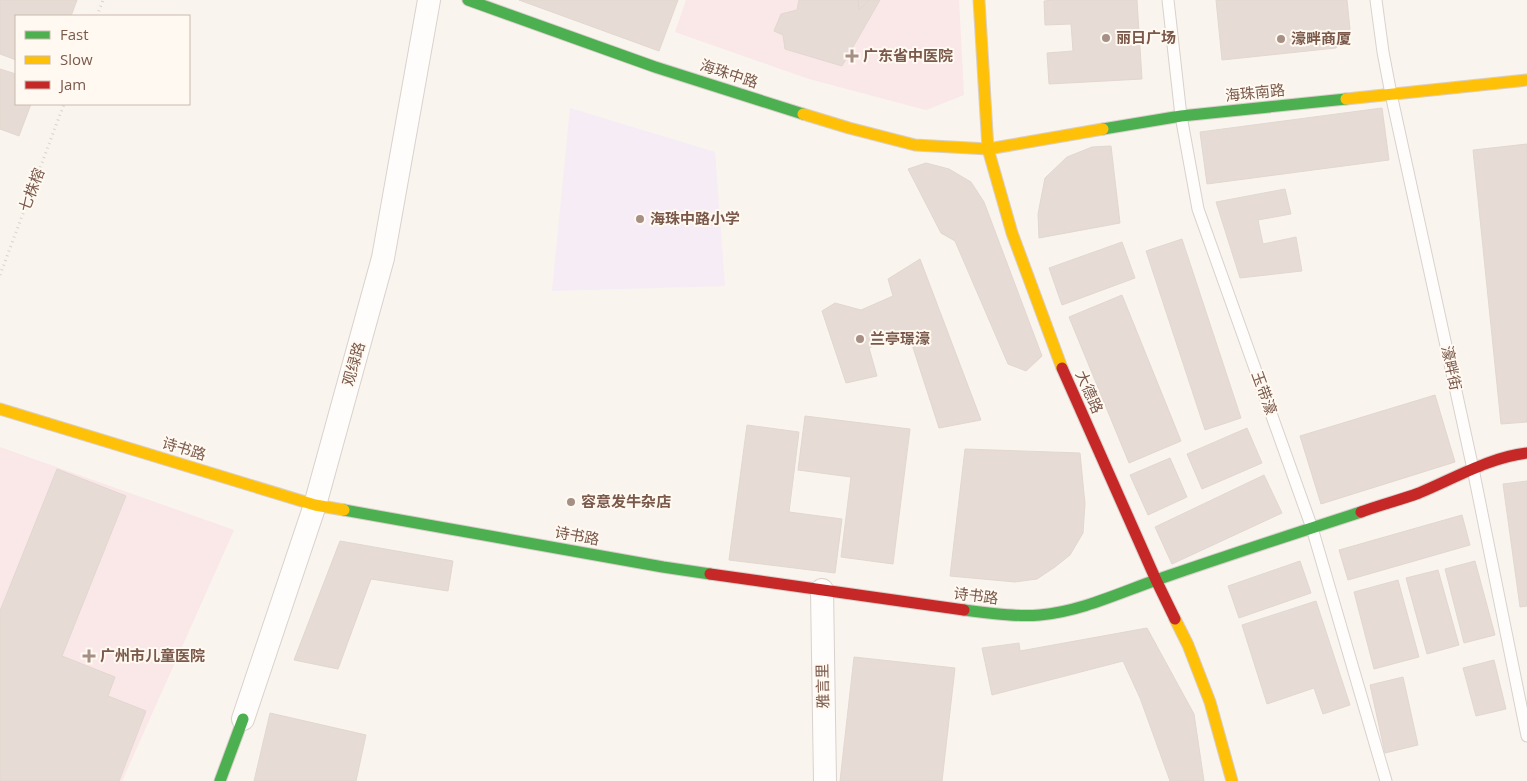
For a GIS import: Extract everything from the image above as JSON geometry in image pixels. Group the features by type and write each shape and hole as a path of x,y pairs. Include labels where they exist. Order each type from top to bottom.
{"street":[{"name":"观绿路","path":"243,719 315,505 383,258 429,0"},
{"name":"海珠中路","path":"468,0 492,4 655,67 849,128 915,145 988,149"},
{"name":"大德路","path":"979,0 988,149 1012,233 1058,358 1156,580 1188,645 1210,702 1232,781"},
{"name":"海珠南路","path":"988,149 1180,116 1527,80"},
{"name":"诗书路","path":"0,409 315,505 663,567 998,614 1039,615 1069,610 1103,601 1156,580 1418,493 1473,469 1518,454 1527,453"},
{"name":"雅言里","path":"822,590 825,781"},
{"path":"220,781 243,719"}],"lane":[{"name":"玉带濠","path":"1168,0 1180,116 1198,209 1312,528 1386,781"},
{"name":"濠畔街","path":"1376,0 1391,94 1473,469 1527,736"}],"path":[{"path":"97,15 103,0"},
{"name":"七株榕","path":"0,275 64,105"}],"shaded area":[{"name":"广东省中医院","path":"686,0 959,0 964,95 926,110 809,79 675,32"},
{"name":"海珠中路小学","path":"570,108 715,152 725,286 552,291"},
{"name":"广州市儿童医院","path":"0,447 234,530 122,781 0,781"}],"building":[{"path":"0,0 77,0 71,15 15,15 15,60 0,54"},
{"path":"519,0 678,0 659,51"},
{"path":"799,0 880,0 842,66 785,49 783,35 774,31 781,14 797,10"},
{"path":"858,0 869,0 859,10"},
{"name":"丽日广场","path":"1137,0 1142,79 1049,84 1047,53 1073,51 1071,24 1045,25 1044,1"},
{"name":"濠畔商厦","path":"1216,0 1347,0 1350,29 1336,48 1222,60"},
{"path":"0,69 15,74 15,105 31,105 19,136 0,129"},
{"path":"1382,108 1389,160 1207,184 1200,132"},
{"path":"1527,144 1527,422 1501,424 1473,150"},
{"path":"1111,146 1120,223 1039,238 1038,214 1045,178 1067,157 1092,147"},
{"path":"926,163 949,169 971,182 984,202 1042,356 1026,371 1008,364 955,241 941,233 908,169"},
{"path":"1285,189 1291,214 1258,220 1263,244 1296,237 1302,271 1240,278 1216,202"},
{"path":"1182,239 1241,418 1205,430 1146,251"},
{"path":"1122,242 1135,278 1062,305 1049,268"},
{"name":"兰亭璟濠","path":"920,259 981,420 939,428 907,329 869,348 877,376 846,383 822,311 835,303 861,310 893,296 888,279"},
{"path":"1122,295 1181,441 1129,463 1069,317"},
{"path":"1435,395 1455,462 1321,504 1300,436"},
{"path":"805,416 910,429 893,564 841,557 851,477 798,470"},
{"path":"747,425 799,432 789,512 842,519 835,573 729,560"},
{"path":"1247,428 1262,463 1202,489 1187,454"},
{"path":"965,449 1080,453 1085,504 1083,533 1070,555 1037,579 1015,582 950,576"},
{"path":"1170,458 1187,497 1148,515 1130,475"},
{"path":"57,469 126,496 62,656 115,677 108,696 146,711 119,781 0,781 0,611"},
{"path":"1264,475 1282,513 1172,564 1155,527"},
{"path":"1527,481 1527,606 1520,607 1503,484"},
{"path":"1462,515 1470,545 1348,580 1339,550"},
{"path":"340,541 453,561 448,591 371,579 338,669 294,660"},
{"path":"1300,561 1311,593 1239,618 1228,586"},
{"path":"1475,561 1495,635 1464,643 1445,569"},
{"path":"1438,570 1459,645 1427,654 1406,578"},
{"path":"1398,580 1419,657 1374,669 1354,592"},
{"path":"1316,601 1350,705 1323,714 1314,688 1267,704 1242,625"},
{"path":"1147,628 1194,714 1204,781 1170,781 1140,698 1123,661 992,695 982,648 1019,643 1020,651"},
{"path":"854,657 955,668 942,781 840,781"},
{"path":"1494,660 1506,709 1476,716 1463,668"},
{"path":"1403,677 1418,745 1385,753 1370,685"},
{"path":"270,713 366,735 356,781 254,781"}],"traffic: fast":[{"path":"468,0 655,67 803,114"},
{"path":"1103,129 1181,116 1346,99"},
{"path":"344,510 710,574"},
{"path":"964,610 1031,615 1071,610 1361,512"},
{"path":"220,781 243,719"}],"traffic: slow":[{"path":"979,0 988,149 1012,233 1062,368"},
{"path":"1346,99 1527,80"},
{"path":"803,114 915,145 988,149 1103,129"},
{"path":"0,409 315,505 344,510"},
{"path":"1175,619 1188,645 1210,702 1232,781"}],"traffic: jam":[{"path":"1062,368 1175,619"},
{"path":"1361,512 1419,493 1499,459 1527,453"},
{"path":"710,574 964,610"}],"place":[{"name":"丽日广场","path":"1106,38"},
{"name":"濠畔商厦","path":"1281,39"},
{"name":"广东省中医院","path":"852,56"},
{"name":"海珠中路小学","path":"640,219"},
{"name":"兰亭璟濠","path":"860,339"},
{"name":"容意发牛杂店","path":"571,502"},
{"name":"广州市儿童医院","path":"89,656"}]}
